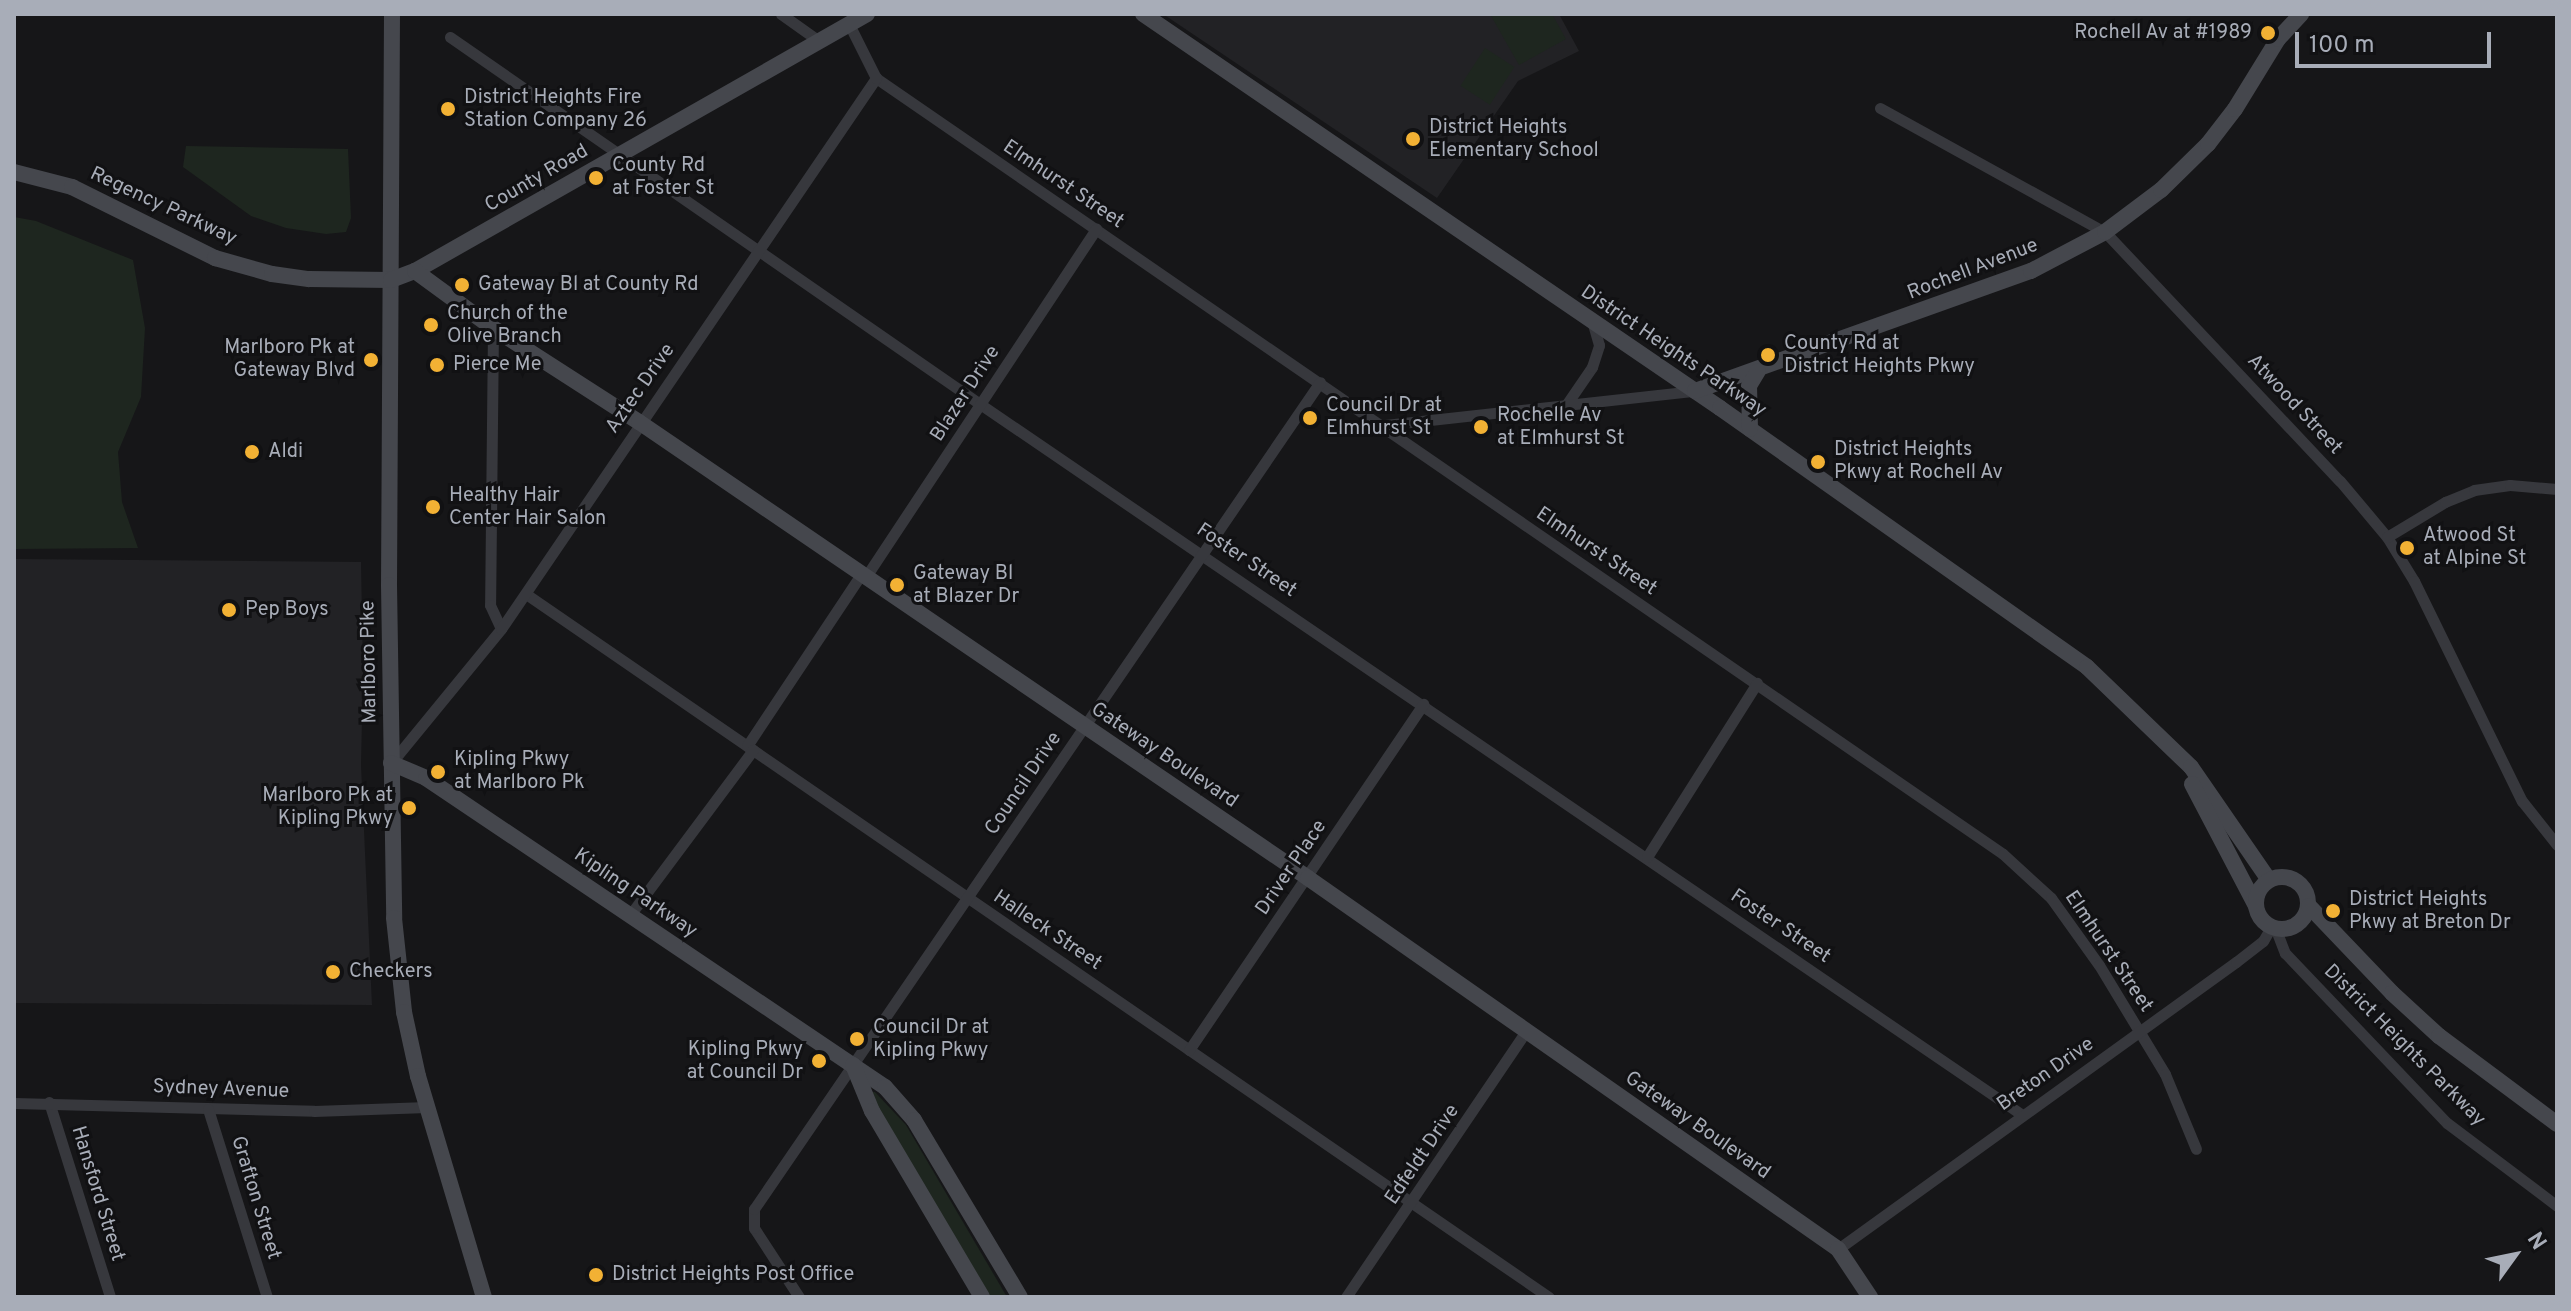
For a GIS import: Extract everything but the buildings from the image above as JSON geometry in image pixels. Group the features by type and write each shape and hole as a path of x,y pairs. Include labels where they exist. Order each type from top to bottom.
{"street":[{"name":"Marlboro Pike","path":"392,14 391,763 398,958 404,1012 427,1107 484,1297"},
{"path":"781,14 819,41"},
{"name":"County Road","path":"391,280 415,271 867,14"},
{"name":"District Heights Parkway","path":"1143,14 1695,391 2050,639 2107,685 2191,767 2269,880"},
{"name":"Rochell Avenue","path":"1385,425 1695,391 2031,271 2105,232 2161,190 2208,144 2241,100 2278,39 2301,14"},
{"path":"849,24 876,78"},
{"name":"Foster Street","path":"450,37 980,404 1203,553 2021,1114"},
{"name":"Elmhurst Street","path":"876,78 1385,425 2003,854 2030,877 2071,924 2169,1081 2196,1149"},
{"name":"Aztec Drive","path":"391,763 526,594 639,422 876,78"},
{"name":"Atwood Street","path":"1880,108 2105,232 2340,481 2387,537 2436,620 2522,801 2557,845"},
{"name":"Regency Parkway","path":"14,172 72,187 215,258 272,274 309,279 391,280"},
{"name":"Blazer Drive","path":"630,915 750,748 1096,229"},
{"name":"Gateway Boulevard","path":"415,271 493,328 639,422 862,577 1308,878 1838,1249 1870,1297"},
{"path":"1566,405 1592,367 1599,345 1592,321"},
{"path":"493,328 490,605 501,629"},
{"path":"1750,429 1749,386 1758,371"},
{"name":"Council Drive","path":"799,1297 754,1228 752,1218 757,1206 1320,382"},
{"path":"2387,537 2445,502 2474,490 2510,485 2557,489"},
{"name":"Halleck Street","path":"526,594 1549,1297"},
{"path":"1647,857 1757,683"},
{"name":"Driver Place","path":"1189,1050 1423,704"},
{"name":"District Heights Parkway","path":"2166,742 2256,906"},
{"name":"Kipling Parkway","path":"391,763 426,778 853,1065 894,1096 914,1120 1020,1297"},
{"path":"2284,877 2299,883 2309,906 2297,925 2274,928 2262,920 2256,906 2259,891 2269,880 2284,877"},
{"name":"District Heights Parkway","path":"2309,906 2392,993 2439,1036 2557,1124"},
{"name":"District Heights Parkway","path":"2274,928 2285,953 2447,1123 2557,1206"},
{"name":"Breton Drive","path":"1838,1249 2261,942 2274,928"},
{"name":"Edfeldt Drive","path":"1346,1297 1413,1204 1526,1031"},
{"path":"853,1065 872,1111 982,1297"},
{"name":"Hansford Street","path":"49,1102 110,1297"},
{"name":"Sydney Avenue","path":"14,1103 314,1111 427,1107"},
{"name":"Grafton Street","path":"208,1109 267,1297"}],"shaded area":[{"name":"District Heights Elementary School","path":"1163,14 1559,14 1579,51 1518,81 1437,198"},
{"path":"1490,14 1552,14 1566,39 1519,65"},
{"path":"1485,48 1514,67 1490,105 1460,86"},
{"path":"186,146 348,149 351,218 346,232 326,234 286,228 251,216 183,167"},
{"path":"14,217 36,221 133,260 145,328 141,397 118,452 122,502 138,548 14,549"},
{"path":"14,559 361,562 361,765 372,1005 14,1003"},
{"path":"869,1092 875,1092 906,1125 1007,1297 987,1297"}],"place":[{"name":"Rochell Av at #1989","path":"2268,33"},
{"name":"District Heights Fire Station Company 26","path":"448,109"},
{"name":"District Heights Elementary School","path":"1413,139"},
{"name":"County Rd at Foster St","path":"596,178"},
{"name":"Gateway Bl at County Rd","path":"462,285"},
{"name":"Church of the Olive Branch","path":"431,325"},
{"name":"County Rd at District Heights Pkwy","path":"1768,355"},
{"name":"Marlboro Pk at Gateway Blvd","path":"371,360"},
{"name":"Pierce Me","path":"437,365"},
{"name":"Council Dr at Elmhurst St","path":"1310,418"},
{"name":"Rochelle Av at Elmhurst St","path":"1481,427"},
{"name":"Aldi","path":"252,452"},
{"name":"District Heights Pkwy at Rochell Av","path":"1818,462"},
{"name":"Healthy Hair Center Hair Salon","path":"433,507"},
{"name":"Atwood St at Alpine St","path":"2407,548"},
{"name":"Gateway Bl at Blazer Dr","path":"897,585"},
{"name":"Pep Boys","path":"229,610"},
{"name":"Kipling Pkwy at Marlboro Pk","path":"438,772"},
{"name":"Marlboro Pk at Kipling Pkwy","path":"409,808"},
{"name":"District Heights Pkwy at Breton Dr","path":"2333,911"},
{"name":"Checkers","path":"333,972"},
{"name":"Council Dr at Kipling Pkwy","path":"857,1039"},
{"name":"Kipling Pkwy at Council Dr","path":"819,1061"},
{"name":"District Heights Post Office","path":"596,1275"}]}
